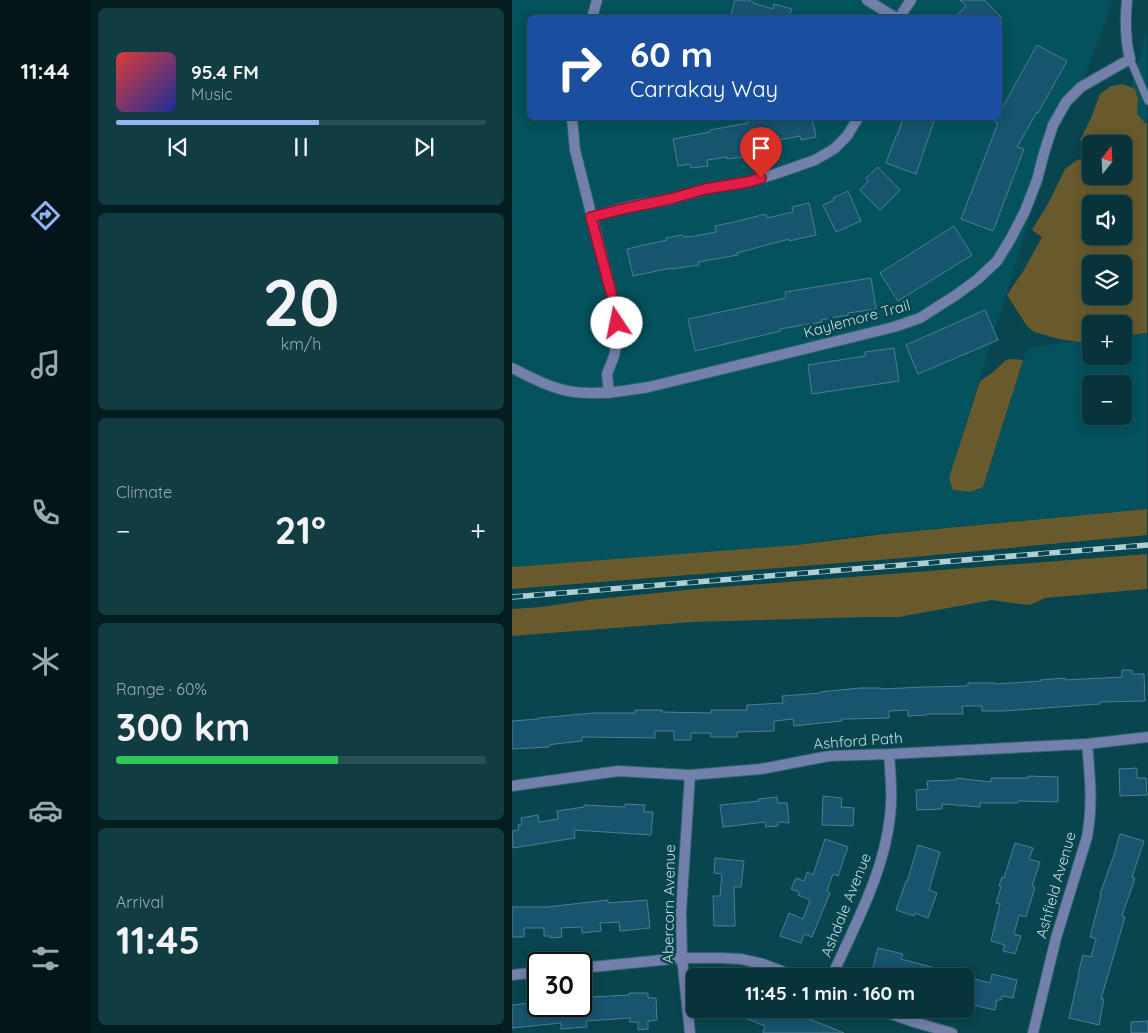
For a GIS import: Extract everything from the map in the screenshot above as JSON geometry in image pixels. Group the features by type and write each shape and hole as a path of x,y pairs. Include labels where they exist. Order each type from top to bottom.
{"street":[{"path":"593,15 597,0"},
{"path":"867,0 893,15"},
{"path":"900,15 911,0"},
{"path":"1127,0 1125,14 1126,43 1130,59"},
{"name":"Kaylemore Trail","path":"512,368 558,388 575,392 609,393 649,387 894,327 920,318 978,280 997,261 1025,210 1037,180 1053,125 1066,102 1081,87 1130,59"},
{"path":"572,120 575,150 613,300 617,323 618,336 614,356 607,374 609,393"},
{"path":"591,217 705,189 748,182 815,160 834,149 847,136 857,120"},
{"name":"Ashford Path","path":"512,786 618,771 690,775 761,768 829,756 1087,744 1148,738"},
{"name":"Ashfield Avenue","path":"1033,1033 1056,938 1089,824 1091,798 1087,744"},
{"name":"Ashdale Avenue","path":"836,968 878,871 884,848 891,804 889,754"},
{"name":"Abercorn Avenue","path":"690,775 681,895 682,958 690,1033"},
{"path":"592,967 682,958 722,958 741,959 774,968"},
{"path":"512,974 527,973"},
{"path":"903,1018 952,1033"}],"lane":[{"path":"1130,59 1148,101"}],"shaded area":[{"path":"512,0 1113,0 1081,87 1066,102 949,478 983,487 1025,354 1031,347 1082,341 1082,365 1132,365 1132,335 1147,333 1147,509 854,536 797,545 512,567"},
{"path":"1147,31 1147,124 1123,115"},
{"path":"1123,84 1135,89 1138,99 1137,114 1147,124 1147,333 1132,335 1132,315 1082,315 1082,341 1078,342 1034,332 1027,326 1007,295 1024,270 1042,237 1032,230 1049,202 1065,169 1077,160 1082,159 1082,185 1132,185 1132,135 1082,135 1100,94 1111,86"},
{"path":"1006,360 1023,360 983,487 970,492 953,490 949,478 980,381"},
{"path":"1147,509 1147,535 903,558 512,589 512,567 797,545 884,534"},
{"path":"1147,554 1147,589 1045,598 1030,605 992,600 899,617 692,622 512,636 512,609 696,589"}],"building":[{"path":"735,0 748,0 773,9 774,4 792,9 790,14 793,15 731,15"},
{"path":"960,0 984,0 999,15 957,15 966,6"},
{"path":"1037,45 1067,61 1017,147 1024,149 993,231 961,219 998,123 994,121 1002,120 1002,108"},
{"path":"812,120 816,137 801,140 800,136 778,140 779,148 763,151 762,145 741,149 743,157 707,160 708,166 691,168 690,164 678,166 673,139 748,123 747,121"},
{"path":"902,120 934,120 916,174 886,163"},
{"path":"878,167 900,190 880,210 860,190 868,181 866,178"},
{"path":"848,191 861,221 836,232 823,205"},
{"path":"809,203 816,235 789,241 789,239 737,253 738,255 698,262 699,265 671,268 633,276 627,249 667,240 666,238 716,232 715,226 766,214 767,218 793,212 792,207"},
{"path":"954,226 972,255 898,301 880,273"},
{"path":"871,278 876,309 848,313 848,315 821,320 822,322 780,329 781,331 695,351 688,319 786,298 785,292"},
{"path":"985,310 998,340 918,374 906,345"},
{"path":"894,348 899,381 812,394 808,365 865,356 865,352"},
{"path":"1122,670 1132,670 1132,674 1144,674 1145,701 1100,702 1100,704 1004,711 982,711 982,706 962,706 963,714 908,716 908,710 889,711 889,718 842,719 842,721 794,726 793,719 774,721 774,731 737,732 737,737 711,737 711,733 691,733 691,740 674,740 674,731 655,731 655,738 582,737 582,741 549,745 549,747 512,749 512,721 593,713 635,713 635,710 711,713 711,710 747,710 747,705 783,703 782,696 860,688 968,686 968,683 995,684 1065,678 1065,680 1122,677"},
{"path":"1137,768 1137,778 1146,778 1147,795 1120,796 1119,769"},
{"path":"1028,776 1058,777 1058,802 1018,801 1018,803 980,803 980,807 942,804 942,809 917,810 916,790 928,789 927,781 956,780 956,778 991,782 991,778 1028,778"},
{"path":"823,796 842,798 841,807 854,808 853,826 822,825"},
{"path":"777,797 778,803 787,803 789,823 778,822 778,826 766,827 765,822 723,827 720,805"},
{"path":"625,804 645,805 644,812 653,812 651,835 574,830 575,838 513,848 512,831 519,830 518,825 522,824 521,818 538,815 539,822 558,819 557,811 584,807 584,805 625,807"},
{"path":"1120,834 1144,841 1132,877 1135,878 1122,916 1125,917 1101,999 1104,999 1099,1025 1069,1018 1083,955 1091,957 1096,939 1090,937 1100,894"},
{"path":"825,839 848,847 838,876 833,874 827,891 830,893 812,937 804,934 801,943 780,936 789,913 803,919 810,900 798,895 799,892 791,889 796,878 804,881 807,872 813,875"},
{"path":"1015,843 1033,848 1029,859 1040,862 1032,886 1035,887 1026,917 1019,915 1014,934 1021,936 1015,954 1003,951 1005,945 991,941 1000,904 996,903 1001,887 999,886 1002,877 1004,878"},
{"path":"918,845 940,852 929,890 937,893 928,918 915,913 914,916 896,910"},
{"path":"715,858 744,861 741,887 734,887 735,926 714,926 713,896 720,896 722,874 714,873"},
{"path":"608,900 608,903 647,900 650,928 620,931 619,922 600,923 601,931 582,933 582,927 561,928 562,937 550,938 550,936 544,936 544,928 524,928 524,937 512,937 512,907 547,907"},
{"path":"878,948 903,954 901,959 935,968 873,968"},
{"path":"992,974 1017,980 1013,998 1002,996 1001,1000 997,1000 995,1010 974,1004 974,979 990,983"},
{"path":"629,993 648,993 648,998 656,998 657,1020 648,1021 648,1029 638,1030 638,1022 630,1022 630,1018 586,1021 587,1027 561,1029 561,1023 512,1028 512,1005 527,1003 527,1017 592,1017 592,997 629,995"},
{"path":"745,1018 807,1018 844,1033 763,1033 765,1026"},
{"path":"1148,1021 1148,1033 1131,1033 1131,1022"}],"railway":[{"path":"512,597 1148,545"}],"route":[{"path":"617,323 613,300 591,217 705,189 761,178"}]}
